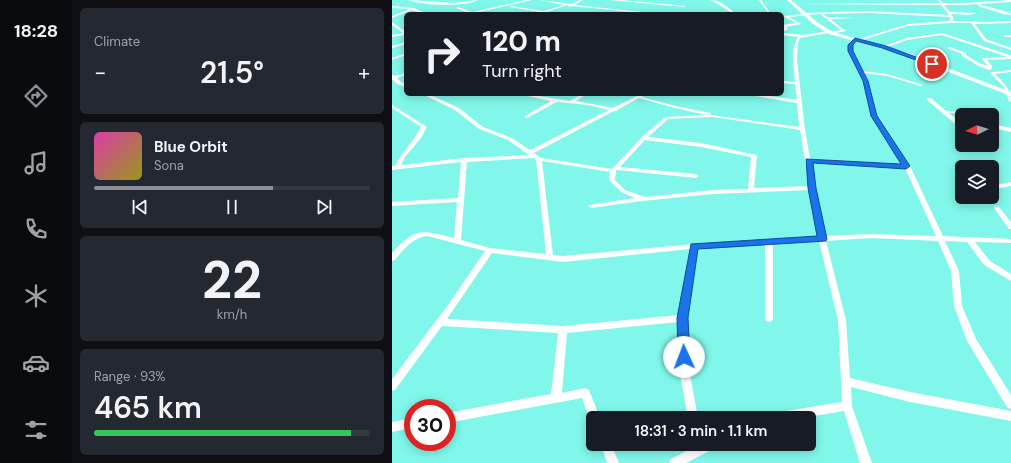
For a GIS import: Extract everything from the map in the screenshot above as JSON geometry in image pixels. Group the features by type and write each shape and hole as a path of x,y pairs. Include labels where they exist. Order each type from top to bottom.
{"main road":[{"path":"789,0 815,24 830,33 884,47 945,68 1010,94"}],"street":[{"path":"410,0 442,3 472,3 477,0"},
{"path":"442,3 449,0"},
{"path":"479,12 531,0"},
{"path":"540,0 568,5 638,12"},
{"path":"506,6 544,12 582,0"},
{"path":"611,0 644,1 684,6"},
{"path":"711,0 719,3 731,12"},
{"path":"760,0 769,12"},
{"path":"784,34 803,36 844,31 821,14 807,0"},
{"path":"851,0 856,4"},
{"path":"794,4 856,4 940,1 975,3 1004,0 1011,1"},
{"path":"628,10 644,1"},
{"path":"940,1 952,19 950,22"},
{"path":"472,3 482,11"},
{"path":"975,3 1011,14"},
{"path":"392,7 414,9 422,12"},
{"path":"457,8 468,12"},
{"path":"588,11 593,8"},
{"path":"406,12 414,9"},
{"path":"784,16 873,12 950,15 975,13"},
{"path":"392,17 404,13"},
{"path":"784,16 799,24 784,26"},
{"path":"828,18 852,18"},
{"path":"972,22 985,40 1011,49"},
{"path":"1009,22 1011,27 1000,23 972,22 908,25 856,40 851,45 851,51 862,72 874,116 906,166 923,199 955,271 958,306 972,341 1011,404"},
{"path":"392,23 404,32"},
{"path":"392,28 397,27"},
{"path":"392,36 404,34"},
{"path":"884,47 906,39 942,34 1011,58"},
{"path":"803,36 797,40 795,51 802,129 809,160 812,188 822,239 842,320 847,406 866,463"},
{"path":"1005,36 1011,36"},
{"path":"392,47 404,44"},
{"path":"964,45 971,44"},
{"path":"956,46 948,48 965,54 963,55 978,64 989,68"},
{"path":"392,59 404,55"},
{"path":"1011,58 984,59 990,66 989,68 992,73 1006,86 1010,94 1011,101"},
{"path":"992,73 1011,71"},
{"path":"862,72 887,76 921,85"},
{"path":"393,77 404,74"},
{"path":"393,77 404,85"},
{"path":"784,82 798,83"},
{"path":"428,96 453,107 481,128 506,137 536,156 550,258"},
{"path":"532,96 615,110"},
{"path":"571,102 582,96"},
{"path":"762,96 799,102"},
{"path":"536,156 639,97 713,116 802,129"},
{"path":"929,99 955,121"},
{"path":"527,117 556,100"},
{"path":"392,106 424,127 419,137 402,156 394,168"},
{"path":"944,112 955,112"},
{"path":"644,199 622,191 612,180 614,170 644,138 667,118 713,116"},
{"path":"999,127 1011,130"},
{"path":"644,138 701,145 754,156 751,190"},
{"path":"394,168 464,160 536,156 614,170 696,176"},
{"path":"457,242 464,160"},
{"path":"809,160 906,166"},
{"path":"999,186 1011,184"},
{"path":"592,206 644,199 751,190 812,188"},
{"path":"392,204 461,200"},
{"path":"997,208 1011,227"},
{"path":"392,258 412,237 419,234 427,234 490,250 550,258 583,257 694,246 871,236 1011,241"},
{"path":"970,240 987,263 1011,278"},
{"path":"769,242 769,320"},
{"path":"692,411 684,369 683,318 694,246"},
{"path":"392,387 440,322 490,250"},
{"path":"440,322 563,330 683,318"},
{"path":"556,398 563,330"},
{"path":"846,381 910,397 1011,416"},
{"path":"456,416 585,393 592,411"},
{"path":"816,411 847,406"},
{"path":"392,426 404,424"},
{"path":"609,451 613,463"},
{"path":"675,463 692,451"}],"route":[{"path":"684,357 683,318 694,246 822,239 812,188 809,160 848,162 879,166 906,166 874,116 866,81 851,51 851,45 853,42 855,40 884,47 932,64"}]}
